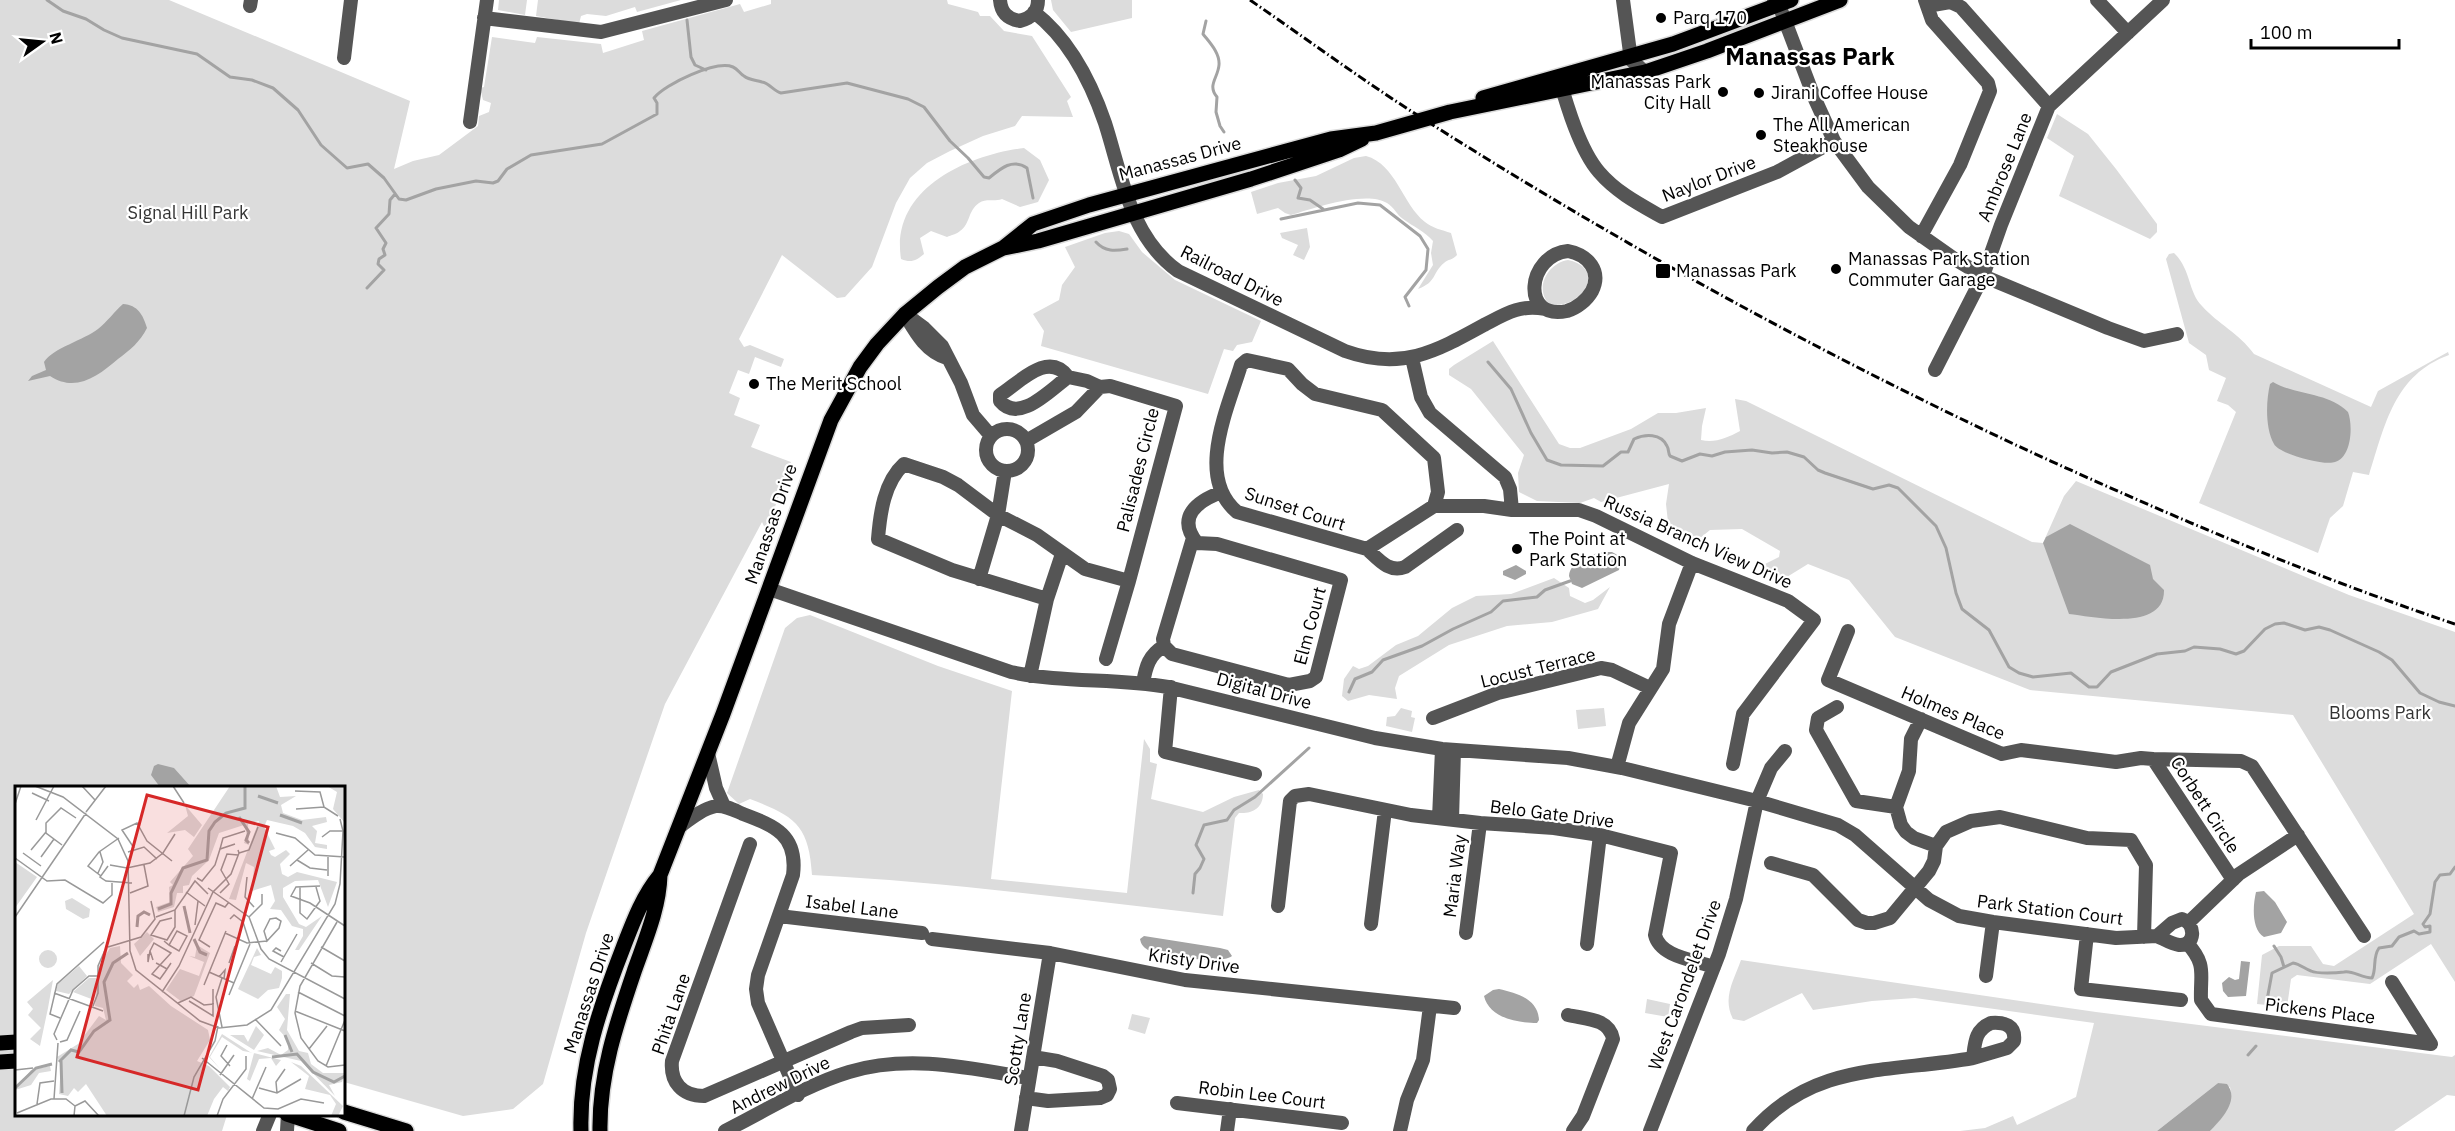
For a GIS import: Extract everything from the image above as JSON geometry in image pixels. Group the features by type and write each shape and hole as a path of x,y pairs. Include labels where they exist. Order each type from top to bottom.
{"main road":[{"name":"Manassas Drive","path":"1560,83 1646,72 1840,0"},
{"name":"Manassas Drive","path":"581,1131 583,1082 598,1016 636,914 648,889 660,875 708,753 831,420 860,367 877,344 905,314 965,267 1003,248 1033,224 1127,193 1331,139 1376,133 1560,83 1630,56 1673,44 1781,1"},
{"name":"Manassas Drive","path":"1003,248 1038,241 1251,179 1339,150 1376,133"},
{"name":"Manassas Drive","path":"600,1131 600,1102 608,1051 654,917 660,893 660,875"},
{"path":"0,1043 15,1042"},
{"path":"0,1062 15,1061"},
{"path":"345,1112 405,1131"},
{"path":"291,1116 339,1131"}],"street":[{"path":"344,58 351,0"},
{"path":"470,122 487,0"},
{"path":"484,18 604,32 726,0"},
{"name":"Railroad Drive","path":"1000,0 1003,12 1011,19 1024,20 1036,6 1061,39 1084,75 1104,120 1127,193 1144,236 1159,255 1178,271 1357,355 1393,360 1412,358 1441,349 1513,310 1533,307 1551,312 1570,310 1585,300 1595,285 1594,271 1582,255 1568,251 1560,252 1544,263 1535,282 1513,310"},
{"path":"1623,0 1632,63 1646,72"},
{"path":"2097,0 2128,33"},
{"path":"1921,237 1960,165 1990,91 1988,83 1932,20 1926,3 1965,4 2049,106 2163,0"},
{"path":"1781,1 1785,21 1814,97 1834,141 1880,200 1921,237 1983,276 2138,339 2150,341 2177,334"},
{"name":"Naylor Drive","path":"1560,83 1580,135 1597,170 1620,192 1662,217 1769,176 1834,141"},
{"name":"Ambrose Lane","path":"1935,370 1983,276 2049,106"},
{"path":"1535,282 1535,297 1545,309"},
{"path":"905,314 942,346 957,374 974,415 991,436"},
{"path":"1412,358 1421,397 1430,413 1505,477 1510,489 1512,510 1484,506 1434,506 1367,549 1390,568 1397,570 1405,567 1457,530"},
{"name":"Sunset Court","path":"1367,549 1237,512 1231,507 1222,492 1217,475 1216,448 1241,365 1247,360 1288,369 1315,394 1382,410 1434,458 1438,492 1434,506"},
{"name":"Palisades Circle","path":"1068,377 1087,381 1100,387 1110,386 1176,406 1106,659"},
{"path":"1026,441 1076,412 1100,387"},
{"path":"1011,429 1017,431 1026,441 1028,447 1026,459 1017,469 998,470 988,460 986,447 991,436 998,431 1011,429"},
{"path":"1047,599 952,570 878,539 879,516 888,488 897,470 904,464 951,481 998,515 1037,535 1085,569 1129,581"},
{"path":"979,579 998,515 1005,471"},
{"path":"1143,683 1148,662 1153,653 1164,646 1162,639 1193,538 1189,530 1192,508 1222,492"},
{"name":"Russia Branch View Drive","path":"1512,510 1579,510 1596,516 1692,563 1788,600 1814,620 1743,714 1733,764"},
{"name":"Elm Court","path":"1164,646 1172,654 1289,685 1310,681 1316,677 1341,580 1217,544 1197,543 1193,538"},
{"path":"1030,676 1047,599 1062,554"},
{"path":"1617,767 1629,723 1663,669 1669,624 1692,563"},
{"name":"Digital Drive","path":"769,589 1011,672 1057,680 1143,683 1171,687 1375,738 1448,749 1568,758 1617,767 1757,801"},
{"name":"Holmes Place","path":"1848,631 1828,680 2002,754 2021,750 2116,762 2141,758 2153,759"},
{"name":"Locust Terrace","path":"1433,718 1498,693 1601,668 1623,674 1650,688"},
{"path":"1171,687 1165,752 1255,774"},
{"path":"1837,707 1818,718 1816,730 1857,801 1896,807"},
{"path":"1921,719 1911,740 1909,771 1896,807 1901,825 1906,832 1914,838 1936,846"},
{"path":"1446,819 1448,749"},
{"name":"West Carondelet Drive","path":"1650,1131 1714,967 1736,899 1757,801 1771,768 1785,751"},
{"path":"708,753 716,788 724,806"},
{"name":"Corbett Circle","path":"2153,759 2247,762 2257,773 2298,835 2248,867 2189,922"},
{"name":"Corbett Circle","path":"2153,759 2233,880"},
{"name":"Belo Gate Drive","path":"1278,906 1290,801 1301,794 1446,819 1554,828 1600,835 1671,853 1655,935 1657,944 1666,951 1714,967"},
{"name":"Park Station Court","path":"1757,801 1838,825 1855,835 1929,900 1959,916 2116,938 2150,936 2180,945 2187,943"},
{"path":"679,827 708,809 724,806 768,824 785,836 790,844 795,859 793,875 756,989 758,1003 798,1095"},
{"path":"1371,924 1385,810"},
{"path":"1771,863 1813,876 1858,920 1867,924 1888,919 1929,871 1940,839 1951,829 1971,821 1990,818 2011,819 2095,839 2127,838 2135,844 2146,865 2150,936 2175,921 2182,920 2189,922 2193,931 2187,943"},
{"name":"Maria Way","path":"1466,933 1479,823"},
{"path":"1587,944 1600,835"},
{"path":"2298,835 2364,936"},
{"name":"Phita Lane","path":"750,844 672,1061 672,1076 680,1089 688,1094 704,1096 857,1030 909,1025"},
{"name":"Isabel Lane","path":"779,916 927,936"},
{"path":"1986,976 1993,922"},
{"path":"2087,934 2081,989 2181,1000"},
{"name":"Kristy Drive","path":"927,936 1050,953 1185,980 1454,1008"},
{"name":"Pickens Place","path":"2187,943 2200,959 2203,975 2201,1000 2211,1014 2431,1044 2392,982"},
{"name":"Scotty Lane","path":"1021,1131 1050,953"},
{"path":"1400,1131 1407,1100 1423,1060 1430,1006"},
{"path":"1568,1015 1604,1023 1612,1031 1613,1039 1583,1116 1574,1131"},
{"path":"1026,1098 1048,1101 1100,1098 1107,1095 1110,1089 1108,1080 1103,1076 1057,1061 1033,1057"},
{"path":"1753,1131 1769,1114 1796,1095 1837,1077 1879,1069 1949,1063 1973,1058"},
{"name":"Andrew Drive","path":"725,1131 849,1072 909,1063 955,1065 1029,1078"},
{"name":"Robin Lee Court","path":"1177,1103 1342,1123"},
{"path":"1227,1131 1230,1109"},
{"path":"263,1131 269,1116"},
{"path":"287,1131 288,1116"}],"green space":[{"name":"Signal Hill Park","path":"0,0 169,0 410,101 394,169 413,161 439,155 478,126 479,116 489,112 491,103 483,100 480,88 484,87 492,37 535,43 537,37 601,44 603,53 644,40 642,31 740,4 744,12 771,4 771,0 947,0 948,4 978,12 980,16 990,16 1004,31 1032,36 1071,97 1067,101 1073,117 1022,116 1015,126 983,136 927,163 910,178 896,203 872,267 845,297 837,298 782,255 739,339 744,347 750,345 784,359 781,367 755,357 749,374 738,370 729,393 740,398 734,415 760,425 751,447 791,462 771,518 765,528 762,522 665,704 586,933 543,1084 513,1109 463,1116 345,1082 345,786 15,786 15,1116 227,1116 222,1131 0,1131"},
{"path":"499,0 527,0 525,15 498,10"},
{"path":"538,0 681,0 637,12 635,7 606,16 587,14 581,16 579,24 536,16"},
{"path":"1051,0 1132,0 1132,18 1071,32 1053,10"},
{"path":"2057,114 2088,134 2157,224 2157,232 2150,239 2059,196 2074,156 2047,138"},
{"path":"1024,148 1040,160 1049,180 1038,202 1020,207 1002,199 982,202 975,206 966,225 959,232 947,237 931,231 920,238 924,254 913,261 901,259 901,234 908,213 920,195 937,180 979,158"},
{"path":"1366,156 1385,167 1410,205 1425,222 1451,233 1457,255 1440,267 1428,283 1418,289 1433,265 1431,253 1433,241 1401,217 1387,203 1378,199 1353,199 1291,215 1278,208 1257,214 1251,192 1278,183 1316,176 1354,158"},
{"path":"1307,228 1310,247 1304,260 1293,255 1298,245 1282,238 1280,233"},
{"path":"1119,231 1129,234 1142,252 1175,280 1261,321 1252,342 1237,345 1233,351 1224,349 1208,394 1041,346 1044,331 1033,314 1059,300 1062,285 1075,267 1065,247 1105,233"},
{"path":"2174,253 2184,266 2197,300 2208,313 2242,340 2254,354 2371,407 2378,391 2448,352 2449,355 2430,364 2416,375 2394,404 2369,475 2353,472 2343,506 2330,518 2318,553 2199,503 2236,412 2228,405 2217,401 2226,378 2209,370 2206,355 2189,343 2166,259 2169,254"},
{"path":"1568,260 1580,264 1586,271 1588,279 1586,288 1571,301 1549,304 1543,291 1545,277 1554,266"},
{"name":"Blooms Park","path":"1493,341 1559,444 1570,448 1580,448 1631,429 1658,413 1676,413 1706,408 1701,440 1721,439 1740,431 1735,399 1746,401 2032,542 2043,543 2064,496 2076,481 2349,595 2455,632 2455,982 2431,944 2370,984 2297,975 2291,979 2287,1007 2257,1004 2262,955 2279,946 2311,946 2323,964 2334,966 2414,914 2293,715 2030,690 1895,637 1849,580 1808,564 1782,580 1762,570 1763,565 1779,557 1780,551 1742,529 1710,530 1699,539 1685,538 1668,522 1666,504 1669,484 1601,502 1594,498 1580,503 1537,501 1519,492 1518,473 1524,455 1471,389 1449,375 1449,369 1454,365"},
{"path":"1554,578 1569,588 1570,596 1585,603 1610,587 1598,609 1552,622 1507,626 1449,645 1399,676 1395,688 1397,699 1369,695 1348,701 1342,696 1344,679 1353,666 1359,669 1368,666 1396,645 1418,636 1452,608 1476,596 1511,594"},
{"path":"810,615 938,666 1012,691 991,879 1127,893 1144,739 1150,749 1150,762 1157,764 1151,799 1203,812 1234,797 1259,790 1263,794 1263,799 1259,806 1252,811 1239,813 1235,818 1223,916 967,887 812,875 807,844 796,824 778,811 750,799 739,804 727,793 785,628 797,618"},
{"path":"1401,708 1412,711 1411,717 1415,718 1412,732 1386,726 1387,717 1395,716"},
{"path":"1604,708 1606,726 1578,729 1576,710"},
{"path":"1741,960 2096,1012 2452,1057 2455,1055 2455,1096 2447,1095 2394,1131 2210,1131 2222,1116 2231,1093 2230,1087 2218,1083 2157,1131 1960,1131 1985,1128 2013,1116 2017,1125 2076,1097 2094,1023 1915,998 1872,1001 1813,1010 1802,993 1744,1021 1733,1019 1729,1004 1730,989"},
{"path":"1647,999 1670,1004 1668,1017 1645,1013"},
{"path":"1132,1014 1150,1018 1145,1034 1128,1029"}],"shaded area":[{"path":"123,304 133,306 139,312 147,328 138,342 127,352 103,371 78,383 60,381 50,376 28,381 32,376 46,370 44,362 54,352 98,329"},
{"path":"2273,382 2292,390 2322,397 2348,412 2350,440 2341,459 2330,463 2313,461 2284,452 2274,444 2267,414 2270,384"},
{"path":"2070,524 2150,565 2153,579 2164,590 2161,603 2153,612 2141,617 2126,619 2069,614 2043,543 2046,537"},
{"path":"1612,552 1621,557 1619,570 1582,588 1572,584 1570,571 1577,562 1593,554"},
{"path":"1516,565 1526,571 1526,574 1515,580 1503,575 1503,571"},
{"path":"158,764 174,768 190,786 159,786 151,775 154,766"},
{"path":"2264,891 2275,902 2287,922 2281,933 2264,937 2255,923 2254,910 2256,892"},
{"path":"1144,936 1220,948 1228,950 1232,956 1226,959 1204,960 1165,955 1145,948 1140,939"},
{"path":"2241,961 2250,962 2246,996 2228,997 2223,991 2222,983 2229,977 2239,979"},
{"path":"1499,989 1519,995 1531,1002 1538,1013 1537,1023 1505,1018 1492,1010 1484,996"},
{"path":"2218,1083 2227,1084 2230,1090 2230,1103 2228,1109 2210,1131 2157,1131"}],"waterway":[{"path":"47,0 63,11 86,19 122,38 197,54 230,77 252,80 273,88 298,110 321,145 347,168 368,164 384,178 399,199 406,200 436,189 476,181 493,183 498,181 507,169 531,155 602,144 657,114 657,103 654,98 669,86 703,70 725,66 733,67 746,77 765,83 781,93 847,83 908,99 924,107 950,141 984,177 989,178 1012,164 1027,168 1033,198"},
{"path":"687,20 691,57 695,65 706,70"},
{"path":"1206,21 1203,34 1214,48 1219,61 1213,89 1217,97 1216,112 1224,132"},
{"path":"1295,180 1301,188 1298,198 1310,200 1323,209"},
{"path":"367,288 384,270 378,264 379,259 385,255 383,249 386,243 376,228 389,214 390,200 395,194"},
{"path":"1281,219 1358,203 1380,205 1420,236 1428,249 1426,270 1405,297 1409,306"},
{"path":"1096,242 1110,250 1127,249"},
{"path":"1488,362 1511,389 1531,433 1547,460 1561,465 1603,466 1621,452 1628,452 1634,439 1652,436 1664,442 1670,456 1682,461 1700,454 1712,456 1725,452 1752,450 1772,453 1787,452 1804,457 1818,470 1873,489 1889,485 1898,488 1936,526 1946,548 1962,609 1989,630 2009,667 2019,673 2033,677 2071,673 2089,687 2097,687 2111,672 2157,654 2185,651 2194,647 2220,649 2236,654 2244,651 2265,629 2284,623 2305,630 2319,627 2330,630 2379,652 2392,660 2420,693 2439,702 2455,706"},
{"path":"1349,692 1355,679 1372,672 1383,660 1422,646 1491,612 1503,601 1537,597 1545,590 1570,581"},
{"path":"1193,893 1195,874 1204,859 1196,845 1204,825 1227,820 1234,810 1255,797 1309,748"},
{"path":"2267,1000 2272,973 2293,963 2314,972 2347,972 2372,978 2379,948 2392,946 2399,937 2414,931 2419,934 2430,932 2430,926 2425,927 2423,924 2430,914 2435,882 2440,875 2450,874 2455,867"},
{"path":"2274,946 2284,967"},
{"path":"2248,1055 2256,1046"}],"railway":[{"path":"1250,0 1380,91 1497,165 1642,251 1866,372 2018,446 2126,495 2289,563 2455,624"}],"place":[{"name":"Parq 170","path":"1661,18"},
{"name":"Manassas Park City Hall","path":"1723,92"},
{"name":"Jirani Coffee House","path":"1759,93"},
{"name":"The All American Steakhouse","path":"1761,135"},
{"name":"Manassas Park Station Commuter Garage","path":"1836,269"},
{"name":"Manassas Park","path":"1663,271"},
{"name":"The Merit School","path":"754,384"},
{"name":"The Point at Park Station","path":"1517,549"}],"district":[{"name":"Manassas Park","path":"1810,57"}]}
